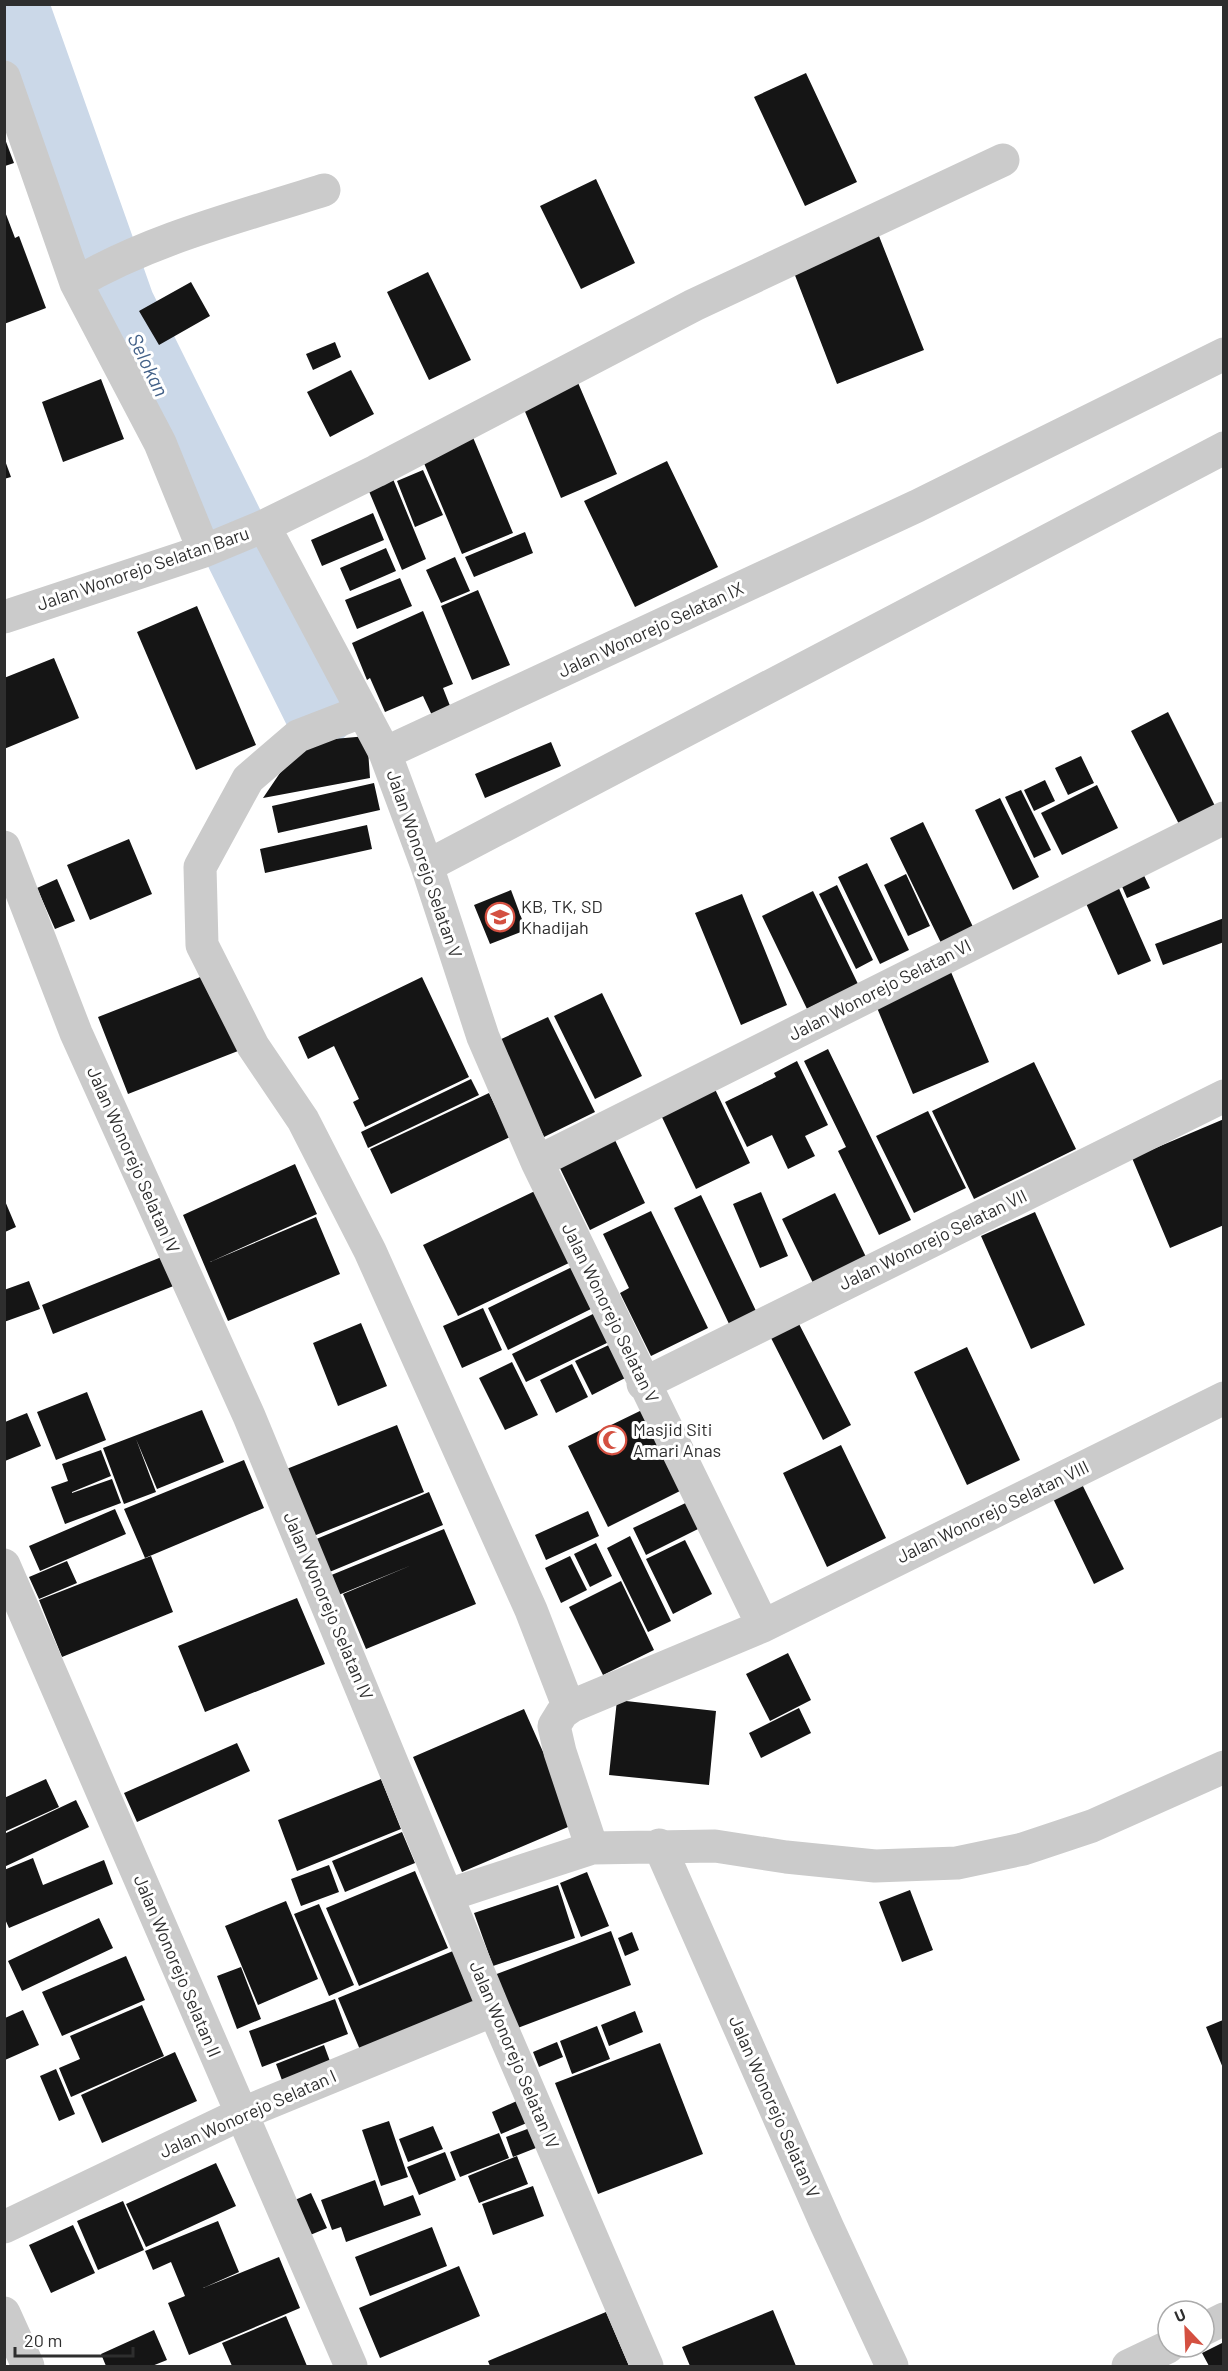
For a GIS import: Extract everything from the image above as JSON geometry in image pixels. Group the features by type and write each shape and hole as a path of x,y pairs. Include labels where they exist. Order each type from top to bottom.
{"street":[{"path":"4,77 85,277 160,443 212,547"},
{"name":"Jalan Wonorejo Selatan Baru","path":"4,617 212,547 257,529 376,471 694,305 1004,160"},
{"path":"85,277 186,232 324,189"},
{"name":"Jalan Wonorejo Selatan IX","path":"386,753 917,506 1224,354"},
{"path":"427,867 1224,448"},
{"name":"Jalan Wonorejo Selatan V","path":"257,529 386,753 427,867 483,1037 537,1162 763,1626"},
{"path":"363,711 298,736 248,779 200,867 202,945 253,1046 303,1120 370,1251 531,1610 571,1707"},
{"name":"Jalan Wonorejo Selatan VI","path":"537,1162 1224,818"},
{"name":"Jalan Wonorejo Selatan IV","path":"4,847 76,1033 249,1416 494,2010 647,2367"},
{"name":"Jalan Wonorejo Selatan VII","path":"644,1384 1224,1096"},
{"name":"Jalan Wonorejo Selatan VIII","path":"763,1626 1224,1398"},
{"name":"Jalan Wonorejo Selatan II","path":"4,1564 351,2367"},
{"path":"592,1848 560,1752 554,1726 562,1713 571,1707 763,1626"},
{"path":"448,1895 592,1848 659,1845 715,1846 786,1857 875,1866 957,1863 1023,1849 1092,1826 1224,1767"},
{"name":"Jalan Wonorejo Selatan V","path":"659,1845 827,2226 892,2367"},
{"name":"Jalan Wonorejo Selatan I","path":"4,2227 241,2114 494,2010"},
{"path":"4,2313 28,2367"},
{"path":"1128,2367 1156,2353"}],"building":[{"path":"806,73 857,182 805,206 754,97"},
{"path":"5,139 14,163 5,166"},
{"path":"596,179 635,263 581,289 540,206"},
{"path":"4,209 15,238 19,236 46,308 4,324"},
{"path":"877,231 924,350 837,384 791,265"},
{"path":"428,272 471,360 429,380 387,292"},
{"path":"191,282 210,316 159,345 139,311"},
{"path":"335,342 341,357 313,370 306,354"},
{"path":"351,370 374,414 330,437 307,392"},
{"path":"576,378 617,474 561,498 521,402"},
{"path":"101,379 124,439 63,462 42,402"},
{"path":"472,435 513,533 462,554 421,456"},
{"path":"4,458 11,477 4,479"},
{"path":"667,461 718,567 635,607 584,501"},
{"path":"423,470 443,515 415,527 397,481"},
{"path":"393,479 426,559 402,570 368,489"},
{"path":"373,513 384,540 322,566 311,540"},
{"path":"525,532 533,553 474,577 465,557"},
{"path":"386,548 396,571 350,591 340,568"},
{"path":"455,557 470,591 441,603 426,570"},
{"path":"400,578 412,606 357,629 345,600"},
{"path":"478,590 510,665 472,680 441,606"},
{"path":"197,606 256,745 196,770 137,632"},
{"path":"423,611 453,684 443,688 454,716 436,724 423,696 385,712 370,678 367,680 352,643"},
{"path":"54,658 79,718 4,749 4,678"},
{"path":"1168,712 1217,810 1181,828 1131,731"},
{"path":"367,736 370,778 263,798 301,742"},
{"path":"551,742 561,766 485,798 475,774"},
{"path":"1081,756 1094,783 1068,795 1055,768"},
{"path":"1045,780 1055,801 1034,811 1024,790"},
{"path":"374,783 380,810 278,833 272,806"},
{"path":"1097,785 1118,828 1062,855 1041,813"},
{"path":"1021,790 1051,850 1034,858 1005,797"},
{"path":"1000,798 1039,877 1013,890 975,810"},
{"path":"923,822 974,929 942,945 890,838"},
{"path":"367,825 372,849 265,873 260,849"},
{"path":"129,839 152,894 90,920 67,865"},
{"path":"867,863 909,950 880,964 838,877"},
{"path":"1139,865 1150,888 1127,898 1117,875"},
{"path":"906,874 930,926 908,936 884,885"},
{"path":"57,879 75,921 55,929 37,888"},
{"path":"1117,884 1151,961 1118,975 1084,899"},
{"path":"837,885 873,960 856,969 819,894"},
{"name":"KB, TK, SD Khadijah","path":"511,890 526,930 490,944 474,905"},
{"path":"813,891 858,984 807,1009 762,916"},
{"path":"742,894 787,1005 741,1025 695,913"},
{"path":"1224,918 1224,942 1163,965 1155,944"},
{"path":"951,972 989,1062 913,1094 875,1003"},
{"path":"208,974 238,1051 128,1094 98,1017"},
{"path":"422,977 469,1077 365,1127 353,1102 359,1099 334,1046 308,1059 298,1037"},
{"path":"602,993 642,1076 595,1099 554,1016"},
{"path":"548,1017 595,1112 544,1137 497,1041"},
{"path":"828,1049 911,1220 879,1235 838,1151 846,1147 804,1061"},
{"path":"797,1061 828,1125 805,1136 815,1156 788,1169 772,1135 747,1147 725,1102 776,1077 774,1073"},
{"path":"1034,1062 1076,1149 974,1199 932,1111"},
{"path":"471,1079 479,1095 368,1148 361,1132"},
{"path":"714,1087 750,1163 696,1189 660,1113"},
{"path":"489,1093 510,1137 391,1194 370,1149"},
{"path":"928,1111 966,1188 914,1213 876,1136"},
{"path":"1224,1119 1224,1225 1170,1248 1132,1158"},
{"path":"614,1138 645,1203 590,1230 558,1164"},
{"path":"295,1164 317,1214 210,1262 316,1217 340,1274 228,1321 183,1215"},
{"path":"537,1190 571,1262 458,1316 423,1245"},
{"path":"761,1192 788,1256 760,1268 733,1204"},
{"path":"835,1193 866,1257 813,1283 782,1219"},
{"path":"701,1195 757,1313 730,1326 674,1208"},
{"path":"5,1201 16,1227 5,1232"},
{"path":"651,1211 708,1328 651,1356 620,1293 629,1288 603,1234"},
{"path":"1035,1212 1085,1325 1031,1349 981,1236"},
{"path":"164,1256 176,1285 53,1334 42,1305"},
{"path":"572,1267 593,1308 508,1350 488,1308"},
{"path":"29,1281 40,1309 4,1322 4,1290"},
{"path":"483,1308 502,1350 462,1368 443,1326"},
{"path":"597,1312 611,1341 526,1382 512,1354"},
{"path":"798,1322 851,1425 823,1440 770,1336"},
{"path":"361,1323 387,1386 338,1406 313,1343"},
{"path":"613,1343 629,1376 592,1395 575,1361"},
{"path":"967,1347 1020,1460 967,1485 914,1372"},
{"path":"512,1362 538,1415 505,1430 479,1378"},
{"path":"572,1364 588,1397 556,1413 540,1380"},
{"path":"87,1392 106,1440 56,1460 37,1412"},
{"path":"644,1409 684,1489 608,1527 568,1446"},
{"path":"202,1410 224,1462 157,1489 136,1439 156,1492 124,1504 103,1448"},
{"path":"27,1413 41,1446 5,1461 5,1422"},
{"path":"397,1425 424,1492 311,1537 284,1470"},
{"path":"841,1445 886,1538 827,1567 783,1473"},
{"path":"101,1450 111,1476 72,1493 112,1479 121,1503 65,1524 51,1487 68,1481 62,1464"},
{"path":"244,1460 264,1508 145,1558 124,1509"},
{"path":"1076,1472 1124,1569 1094,1584 1047,1486"},
{"path":"429,1492 443,1525 327,1573 314,1540"},
{"path":"694,1499 706,1525 646,1555 633,1528"},
{"path":"115,1509 126,1534 40,1571 29,1546"},
{"path":"588,1511 599,1536 546,1560 535,1535"},
{"path":"444,1529 476,1604 366,1649 343,1594 412,1565 336,1596 329,1576"},
{"path":"630,1536 671,1621 648,1632 607,1548"},
{"path":"685,1540 712,1594 673,1614 646,1559"},
{"path":"596,1543 612,1576 590,1587 574,1554"},
{"path":"151,1556 173,1612 62,1657 39,1600"},
{"path":"570,1556 587,1590 561,1603 545,1568"},
{"path":"67,1561 77,1583 39,1599 29,1577"},
{"path":"621,1581 654,1650 603,1675 569,1607"},
{"path":"297,1598 325,1664 205,1712 178,1646"},
{"path":"788,1653 811,1700 770,1721 746,1674"},
{"path":"617,1700 716,1711 709,1785 609,1775"},
{"path":"799,1708 811,1733 761,1758 749,1733"},
{"path":"524,1709 575,1824 462,1872 413,1757"},
{"path":"237,1743 250,1771 137,1822 124,1793"},
{"path":"46,1779 59,1807 4,1832 4,1798"},
{"path":"381,1779 401,1829 297,1871 278,1820"},
{"path":"76,1800 89,1827 4,1867 4,1834"},
{"path":"402,1832 415,1863 345,1892 332,1861"},
{"path":"33,1858 43,1885 104,1860 113,1884 9,1928 4,1917 4,1870"},
{"path":"329,1865 339,1892 301,1906 291,1879"},
{"path":"415,1871 448,1948 359,1986 326,1908"},
{"path":"587,1872 609,1926 581,1937 560,1883"},
{"path":"558,1885 575,1938 493,1966 474,1913"},
{"path":"910,1890 933,1950 902,1962 879,1902"},
{"path":"286,1901 318,1979 258,2005 225,1926"},
{"path":"319,1904 354,1985 329,1996 294,1914"},
{"path":"99,1918 113,1948 22,1991 8,1961"},
{"path":"611,1931 631,1985 515,2029 494,1975"},
{"path":"632,1932 639,1950 625,1956 618,1938"},
{"path":"453,1951 475,2005 361,2052 338,1998"},
{"path":"126,1956 145,2000 62,2036 42,1992"},
{"path":"241,1967 261,2019 237,2029 217,1976"},
{"path":"335,1999 348,2034 262,2067 249,2031"},
{"path":"142,2005 164,2056 71,2097 59,2068 80,2059 70,2036"},
{"path":"23,2010 39,2045 5,2060 5,2018"},
{"path":"635,2011 643,2032 609,2046 601,2025"},
{"path":"1223,2020 1223,2068 1206,2027"},
{"path":"597,2026 610,2059 572,2074 560,2041"},
{"path":"557,2042 563,2057 539,2067 533,2052"},
{"path":"660,2043 703,2154 598,2194 555,2083"},
{"path":"324,2045 331,2064 283,2083 276,2064"},
{"path":"175,2052 197,2101 102,2143 81,2095"},
{"path":"56,2069 75,2114 59,2121 40,2076"},
{"path":"519,2100 529,2122 501,2134 492,2112"},
{"path":"389,2121 408,2177 381,2186 362,2130"},
{"path":"538,2125 546,2144 513,2157 506,2137"},
{"path":"433,2126 443,2149 408,2162 399,2139"},
{"path":"499,2133 509,2158 460,2177 450,2152"},
{"path":"445,2152 456,2180 419,2195 407,2167"},
{"path":"517,2156 528,2184 479,2203 468,2176"},
{"path":"216,2163 236,2206 146,2247 126,2204"},
{"path":"375,2180 384,2206 413,2195 421,2215 346,2242 341,2227 332,2230 321,2200"},
{"path":"533,2186 544,2216 493,2235 482,2204"},
{"path":"311,2193 327,2228 303,2238 288,2203"},
{"path":"123,2201 144,2250 98,2270 77,2221"},
{"path":"218,2221 239,2272 203,2288 279,2257 300,2308 189,2355 168,2303 185,2296 171,2262 153,2270 145,2251"},
{"path":"73,2225 95,2273 51,2293 29,2245"},
{"path":"432,2227 447,2266 370,2296 355,2257"},
{"path":"459,2266 480,2316 380,2358 359,2308"},
{"path":"773,2310 796,2366 690,2366 682,2347"},
{"path":"606,2312 629,2366 490,2366 488,2361"},
{"path":"286,2316 307,2366 232,2366 222,2343"},
{"path":"154,2330 167,2360 152,2366 106,2366 101,2354"},
{"path":"1224,2342 1224,2366 1209,2366 1205,2359 1216,2359 1216,2346"}],"waterway":[{"name":"Selokan","path":"12,4 119,306 320,711"}],"place":[{"name":"KB, TK, SD Khadijah","path":"500,917"},
{"name":"Masjid Siti Amari Anas","path":"612,1440"}]}
